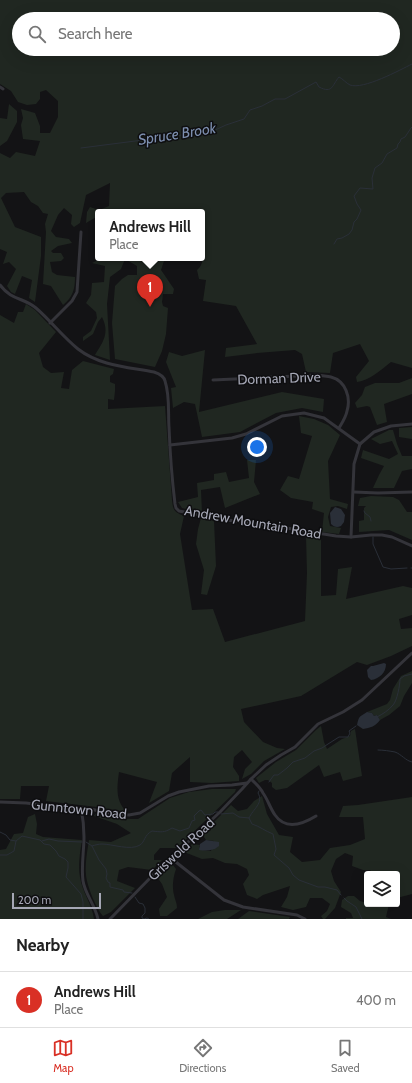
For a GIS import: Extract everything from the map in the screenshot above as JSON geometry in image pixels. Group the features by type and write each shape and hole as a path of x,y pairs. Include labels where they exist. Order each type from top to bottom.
{"street":[{"path":"50,323 72,301 77,292 81,232"},
{"name":"Andrew Mountain Road","path":"0,285 10,296 27,302 33,306 78,349 90,356 112,364 154,372 162,375 166,382 167,390 175,504 176,508 180,511 227,520 333,536 351,537 375,534 385,535 412,546"},
{"name":"Dorman Drive","path":"213,380 318,375 333,377 344,386 349,401 347,412 339,428"},
{"path":"170,445 232,438 246,434 282,416 304,413 324,418 360,444"},
{"path":"351,537 354,464 360,444 374,432 391,426 412,424"},
{"path":"354,492 412,492"},
{"name":"Griswold Road","path":"110,919 266,765 295,747 318,724 343,712 362,700 412,652"},
{"path":"251,779 264,793 275,814 282,822 298,824 316,816"},
{"name":"Gunntown Road","path":"0,802 26,802 81,808 119,815 132,815 140,813 168,796 179,792 208,786 247,783"},
{"path":"81,808 84,836 82,867 83,880 98,919"},
{"path":"172,859 224,900 243,907 297,915 305,919"}],"shaded area":[{"path":"0,0 412,0 412,368 391,362 371,377 357,382 356,377 369,361 360,344 333,353 330,373 306,372 302,354 295,350 225,357 226,348 257,344 236,306 203,301 206,280 199,279 197,270 202,261 205,261 205,209 102,209 109,206 110,183 86,195 80,223 74,227 71,224 72,215 64,208 58,215 51,231 56,237 69,239 72,243 58,246 51,251 53,253 61,253 64,258 61,261 50,262 52,272 57,275 75,277 73,292 63,305 51,286 43,284 46,232 45,224 48,214 43,213 38,206 31,202 24,192 6,193 1,198 15,227 41,237 41,256 35,302 29,298 32,280 22,276 15,294 11,292 7,286 16,269 9,262 3,264 7,252 0,249 0,153 10,158 16,152 35,156 40,141 23,139 21,125 23,118 21,109 35,113 40,126 40,133 50,133 58,117 58,101 46,90 40,92 40,99 36,104 27,105 18,102 11,91 0,84"},
{"path":"9,104 17,111 17,122 7,141 0,146 0,118 7,119"},
{"path":"90,207 96,209 95,218 86,223 87,212"},
{"path":"96,261 124,261 121,269 110,277 107,304 110,360 95,355 103,341 105,333 102,317 93,334 83,341 83,337 91,331 97,318 96,312 86,303 91,295 92,283 104,282 105,266 92,263"},
{"path":"128,261 164,261 161,270 174,289 173,294 163,294 163,306 168,308 166,334 162,351 155,367 115,359 112,323 115,286 128,275 137,275 137,266"},
{"path":"26,304 35,310 56,332 39,353 43,367 51,373 64,372 61,388 69,389 72,370 83,361 114,369 113,374 110,376 110,382 115,384 114,400 108,399 108,409 165,406 172,503 175,510 184,516 180,534 192,610 213,609 225,642 305,621 307,573 306,536 321,538 321,596 336,595 338,569 352,567 346,599 403,586 412,588 412,615 399,619 401,629 412,628 412,646 367,665 357,662 301,696 241,709 244,722 263,742 277,748 285,749 264,761 251,774 242,779 245,769 252,762 242,750 234,757 233,767 239,776 239,781 212,783 190,782 190,757 172,773 169,791 149,803 157,782 119,772 117,788 118,794 120,803 127,812 46,801 49,786 21,786 20,799 0,799 0,315 14,323 18,312 23,312"},
{"path":"205,350 199,412 282,392 324,399 323,412 302,408 276,413 240,432 202,437 195,404 184,402 173,408 171,388 176,387 166,362 169,352 182,356"},
{"path":"412,378 412,394 384,404 387,422 377,425 370,407 367,406 357,408 355,403 362,395 365,387 375,383 399,383"},
{"path":"299,416 314,419 328,425 340,435 328,461 330,499 348,504 347,509 338,506 331,507 328,517 330,526 341,528 339,534 322,532 324,513 312,509 313,502 291,498 280,490 288,476 299,479 312,436 301,433"},
{"path":"412,427 412,439 399,437 399,428"},
{"path":"389,430 393,430 402,456 412,456 412,469 402,471 394,488 373,488 384,466 361,458 363,450 389,459 398,454 392,441 380,444 371,439"},
{"path":"247,460 256,460 254,482 260,494 225,508 220,487 201,490 202,513 182,508 178,502 198,497 197,483 214,480 214,474 226,472 229,482 249,478"},
{"path":"371,496 393,497 399,500 407,512 412,512 412,540 389,530 359,532 359,521 364,520 364,508 366,506 358,506 360,498"},
{"path":"335,507 341,509 345,515 344,522 338,527 331,524 330,513"},
{"path":"201,518 214,521 216,566 207,595 201,594 204,570 196,544"},
{"path":"384,663 386,664 386,667 383,673 379,677 371,680 368,677 367,670 371,666"},
{"path":"412,671 412,683 400,706 380,720 377,715 374,716 372,713 367,712 387,704 390,700 393,689 401,676"},
{"path":"367,712 372,713 374,716 377,715 380,720 377,724 363,729 357,725 360,717"},
{"path":"321,726 327,749 342,739 350,736 351,731 355,729 362,776 343,781 340,772 324,777 319,765 287,788 276,790 272,787 272,783 268,780 259,783 256,778 276,762 296,750"},
{"path":"212,789 236,789 235,792 177,848 160,848 154,855 154,860 162,860 152,870 128,867 119,870 117,881 135,888 111,912 103,916 90,891 87,880 86,862 89,840 111,842 131,833 117,824 94,816 96,813 115,819 138,819 170,798 189,792"},
{"path":"262,796 267,814 279,835 293,837 290,852 302,862 320,860 330,848 350,845 365,839 363,817 339,817 343,806 412,797 412,894 400,897 400,871 363,870 352,866 353,856 345,853 336,859 331,871 334,881 341,892 335,908 325,919 323,919 321,916 327,911 330,904 322,898 310,898 306,907 293,910 281,907 287,897 290,886 263,895 257,899 247,895 243,884 249,875 247,869 237,864 225,863 213,858 202,859 184,852 192,844 200,845 199,847 202,850 211,851 214,841 206,840 202,834 231,805 238,811 247,809 254,801"},
{"path":"35,814 37,824 36,834 43,837 82,840 79,872 94,919 0,919 0,850 6,849 14,834 23,833 28,817"},
{"path":"206,840 219,842 219,846 210,850 199,850 200,844"},
{"path":"166,865 173,865 176,869 173,892 177,908 167,916 160,916 159,909 167,897 162,884 157,877"},
{"path":"348,896 354,896 364,902 364,907 388,907 386,917 391,919 346,919 353,918 351,913 341,907 342,900"},
{"path":"241,910 227,919 198,919 212,912"},
{"path":"249,911 290,917 289,919 238,919"}],"waterway":[{"name":"Spruce Brook","path":"81,148 213,131 244,119 250,110 275,99 285,99 316,82 319,87 327,90 332,88 339,77 350,85 363,85 391,75 412,64"},
{"path":"334,244 337,239 349,234 361,210 354,196 360,188 373,189 372,178 375,168 382,163 387,154 397,148 401,139 405,137 412,127"},
{"path":"364,511 370,517 371,521"},
{"path":"373,537 373,544 383,567 391,569 407,568"},
{"path":"377,717 388,710 396,700 400,679 404,676 412,674"},
{"path":"269,782 274,775 278,775 293,762 305,758 314,751 322,748 339,737 348,737 350,733 349,731 356,726"},
{"path":"378,750 395,752 412,762"},
{"path":"221,814 233,813 239,817 249,818 259,803 259,791"},
{"path":"92,846 102,844 136,847 142,844 147,834 152,831 162,832 172,828 180,831 189,828 192,821 195,820 194,816 201,810 205,815 218,812"},
{"path":"249,818 252,824 273,834 276,849 274,855 289,868 293,875 299,880 318,887 337,890 341,895"},
{"path":"0,832 6,835 10,840 16,841"},
{"path":"0,855 7,855 14,851 16,841 22,836 40,840 44,844 50,845 59,856 68,862 66,877 81,894 83,902 83,919"},
{"path":"42,841 49,839 82,842"},
{"path":"86,842 92,846 99,860 106,869 106,878 110,883 110,887 132,893"},
{"path":"135,897 139,903 143,904 145,908 145,913 142,918 149,919"},
{"path":"344,898 356,907 362,919"}],"place":[{"name":"Andrews Hill","path":"150,307"}]}
